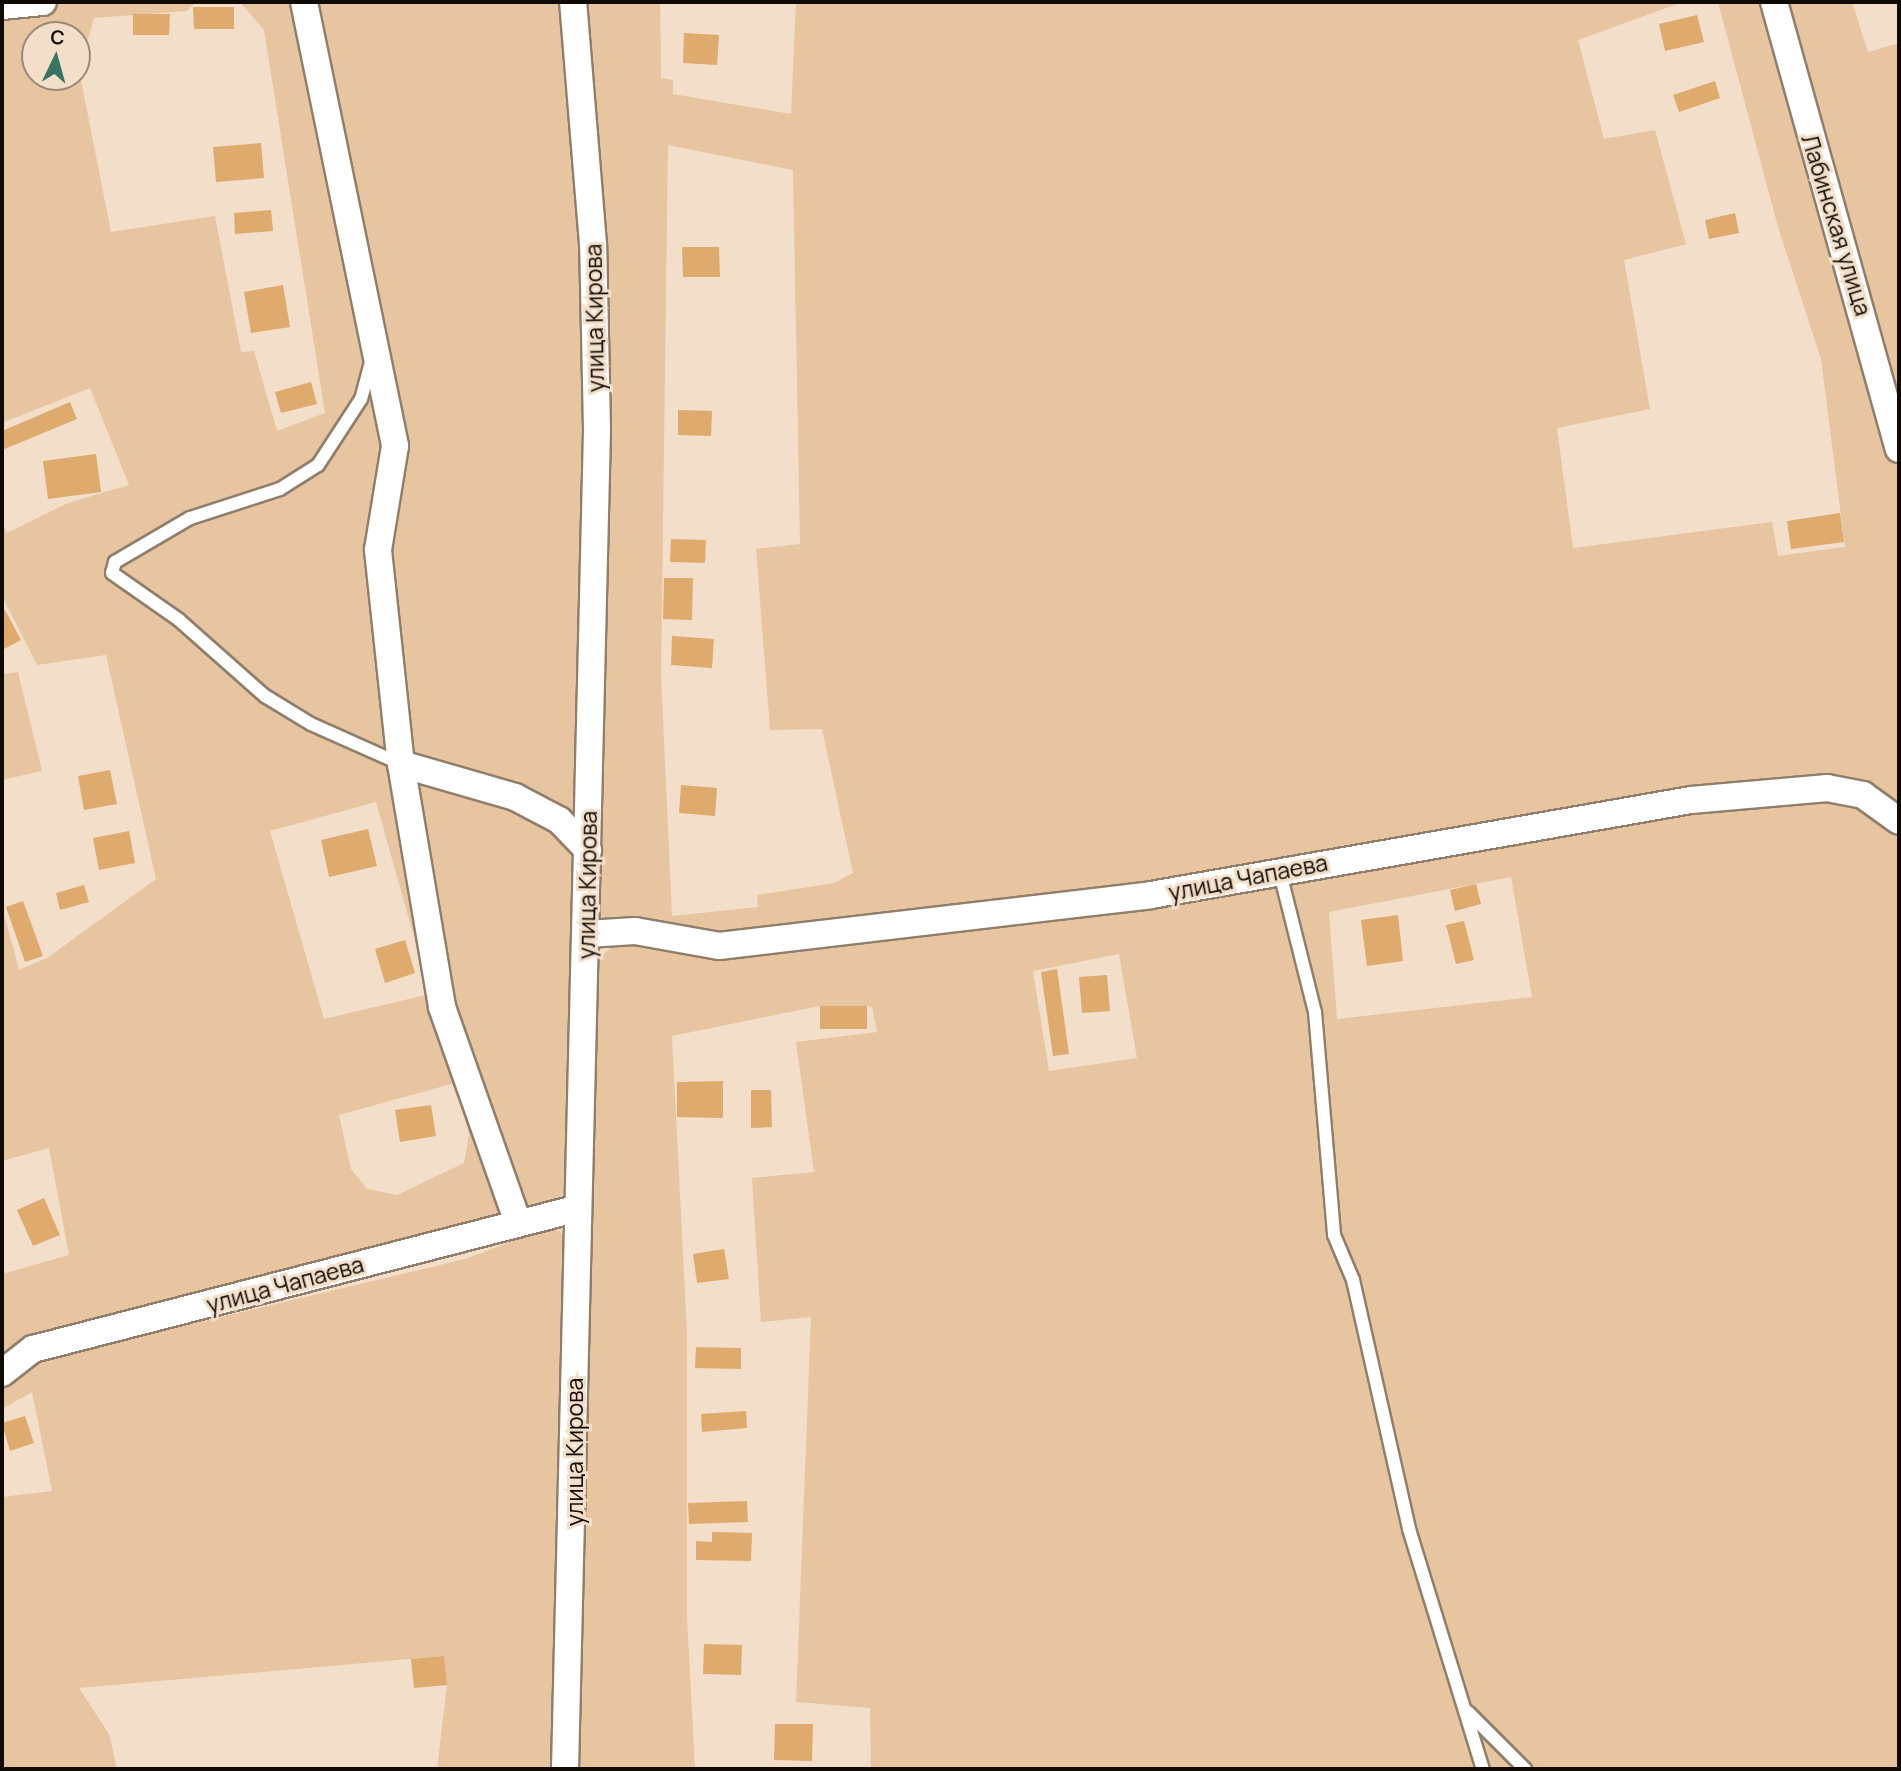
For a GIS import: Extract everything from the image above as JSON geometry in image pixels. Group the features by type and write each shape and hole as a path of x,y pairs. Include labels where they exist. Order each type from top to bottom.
{"street":[{"path":"2,6 43,2"},
{"path":"303,2 376,345 394,446 378,550 401,764 442,1007 519,1223"},
{"name":"улица Кирова","path":"565,1769 574,1576 575,1209 587,934 597,429 593,244 573,2"},
{"name":"Лабинская улица","path":"1774,2 1899,449"},
{"path":"401,764 515,797 559,820 588,850"},
{"name":"улица Чапаева","path":"587,934 635,931 719,946 1151,895 1279,869 1691,800 1827,788 1863,795 1899,821"},
{"name":"улица Чапаева","path":"2,1373 33,1349 575,1209"}],"lane":[{"path":"376,345 361,399 318,466 280,489 190,518 115,562 112,573 179,620 265,696 312,724 401,764"},
{"path":"1279,869 1315,1012 1334,1235 1353,1280 1409,1529 1468,1711 1483,1769"},
{"path":"1468,1711 1525,1769"}],"shaded area":[{"path":"2,2 196,2 187,11 94,18 91,28 91,21 21,21 21,91 83,91 111,232 215,216 241,352 254,351 277,431 325,413 264,30 240,2 299,2 387,448 400,791 506,1218 2,1358 2,1274 69,1255 49,1148 2,1161 2,907 19,970 47,958 156,879 106,655 37,665 2,596 2,523 7,533 68,503 129,485 90,388 2,423","holes":["376,802 430,994 324,1019 270,831","455,1083 469,1135 464,1163 397,1195 367,1189 351,1169 339,1115"]},
{"path":"318,2 563,2 587,310 569,1174 561,1197 549,1207 521,1213 450,998 407,769 383,546 400,446"},
{"path":"586,2 660,2 661,78 673,80 673,94 791,114 796,2 1683,2 1578,40 1604,139 1655,130 1686,244 1624,260 1650,409 1557,428 1573,548 1772,522 1778,556 1845,547 1821,359 1778,227 1718,2 1768,2 1899,474 1899,812 1863,788 1314,851 1195,877 727,936 597,923 605,755 603,263","holes":["668,145 793,170 800,544 756,549 770,730 822,729 853,873 834,883 757,895 758,907 672,916 661,674"]},
{"path":"1784,2 1852,2 1868,52 1899,43 1899,413"},
{"path":"18,672 42,771 2,780 2,674"},
{"path":"1863,800 1899,827 1899,1769 871,1769 870,1708 796,1702 811,1317 761,1322 752,1178 814,1172 796,1042 877,1032 872,1007 820,1006 672,1036 687,1334 687,1617 695,1769 578,1769 597,960 616,943 636,940 730,953 1715,803","holes":["1511,877 1532,997 1337,1019 1329,912","1119,954 1137,1058 1049,1071 1033,971"]},
{"path":"544,1229 560,1231 568,1244 555,1769 437,1769 447,1685 444,1656 79,1688 109,1734 117,1769 2,1769 2,1497 52,1491 32,1392 2,1409 2,1380 54,1357 465,1259"}],"building":[{"path":"193,7 234,7 234,29 194,29"},
{"path":"133,14 170,14 169,35 133,35"},
{"path":"1697,15 1704,42 1665,51 1659,24"},
{"path":"684,33 719,35 717,65 683,63"},
{"path":"1715,81 1720,98 1679,112 1673,95"},
{"path":"261,143 264,178 216,182 213,147"},
{"path":"271,210 273,231 235,234 234,213"},
{"path":"1735,213 1739,233 1709,239 1705,220"},
{"path":"682,247 719,247 720,277 683,277"},
{"path":"283,285 290,327 251,333 244,292"},
{"path":"311,382 317,404 281,413 275,392"},
{"path":"70,402 77,419 2,450 2,431"},
{"path":"678,410 712,411 711,436 678,435"},
{"path":"96,454 101,492 48,499 43,461"},
{"path":"1840,513 1844,542 1791,549 1787,521"},
{"path":"671,539 706,540 705,563 670,562"},
{"path":"664,578 693,578 692,620 663,619"},
{"path":"5,610 21,640 2,650 2,612"},
{"path":"672,636 714,639 712,668 671,665"},
{"path":"110,770 117,804 84,810 78,776"},
{"path":"681,785 717,788 715,816 679,813"},
{"path":"368,829 377,866 329,877 321,840"},
{"path":"129,831 135,863 99,870 93,838"},
{"path":"1476,884 1481,904 1455,911 1450,890"},
{"path":"84,885 89,902 60,910 56,893"},
{"path":"23,901 43,956 25,962 6,907"},
{"path":"1398,915 1403,961 1367,966 1361,920"},
{"path":"1464,921 1474,960 1456,964 1446,925"},
{"path":"405,940 415,973 385,983 375,949"},
{"path":"1057,969 1069,1054 1053,1056 1041,972"},
{"path":"1107,975 1110,1011 1082,1013 1079,977"},
{"path":"820,1006 867,1006 867,1029 820,1029"},
{"path":"723,1081 723,1118 677,1117 677,1082"},
{"path":"751,1090 771,1090 772,1127 751,1128"},
{"path":"431,1105 436,1136 400,1142 395,1110"},
{"path":"44,1198 60,1235 33,1246 17,1210"},
{"path":"724,1249 729,1279 697,1283 693,1254"},
{"path":"696,1347 741,1348 741,1369 695,1368"},
{"path":"746,1411 747,1428 702,1432 701,1414"},
{"path":"25,1416 34,1443 10,1451 2,1423"},
{"path":"747,1501 748,1522 689,1524 688,1503"},
{"path":"712,1532 752,1533 751,1561 696,1560 696,1541 712,1542"},
{"path":"704,1644 742,1645 741,1675 703,1674"},
{"path":"444,1656 447,1685 414,1688 411,1659"},
{"path":"775,1724 813,1724 812,1761 774,1760"}]}
